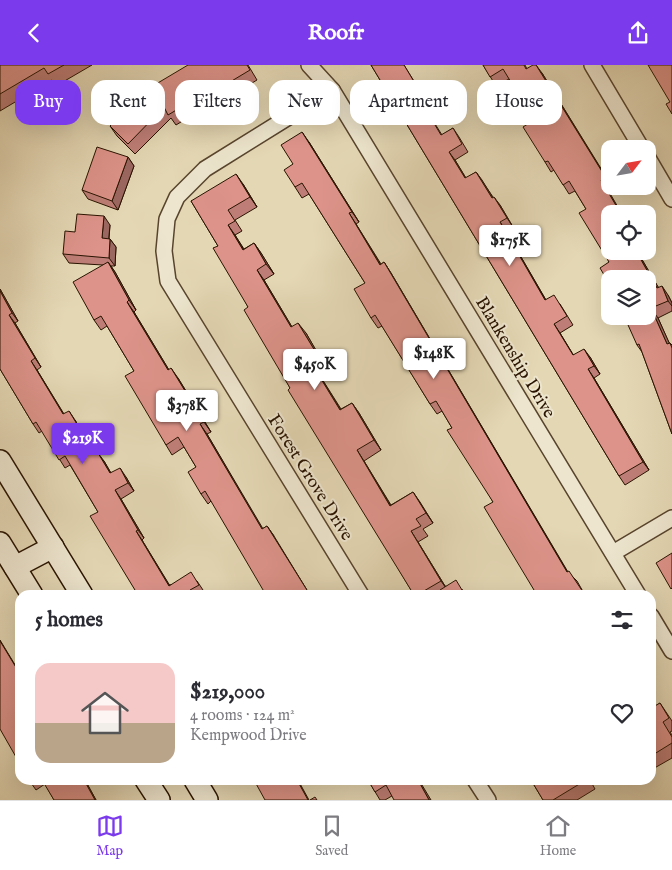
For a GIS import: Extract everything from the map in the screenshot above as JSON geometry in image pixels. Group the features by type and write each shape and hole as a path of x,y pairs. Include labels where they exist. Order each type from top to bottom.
{"main road":[{"path":"0,461 79,590"},
{"path":"0,543 29,590"},
{"path":"14,567 53,547"},
{"path":"198,785 207,800"}],"street":[{"name":"Blankenship Drive","path":"309,65 323,80"},
{"path":"592,65 637,140"},
{"name":"Blankenship Drive","path":"340,103 635,590"},
{"name":"Forest Grove Drive","path":"276,125 205,169 177,197 167,219 164,251 168,281 358,590"},
{"path":"656,172 672,199"},
{"path":"613,553 672,518"},
{"path":"656,624 672,651"},
{"path":"478,785 488,800"}],"building":[{"path":"0,65 64,65 48,74 44,68 24,80 15,80 15,85 0,94"},
{"path":"188,65 247,65 250,70 233,80 175,80 175,111 168,115 165,109 165,80 163,80"},
{"path":"371,65 404,65 413,80 380,80"},
{"path":"483,65 524,65 526,69 536,65 545,80 510,80 503,69 490,77"},
{"path":"648,65 672,65 672,114 666,104 670,102"},
{"path":"562,107 601,170 601,195 610,195 616,205 601,205 601,249 579,213 586,209 569,181 563,185 548,161 545,162 523,127 526,125 562,125"},
{"path":"111,125 146,125 128,144"},
{"path":"407,125 435,125 441,135 453,128 462,144 449,152 465,178 476,172 492,198 494,197 507,218 500,222 545,300 554,295 567,316 554,324 573,355 584,349 594,366 588,369 643,462 619,476"},
{"path":"302,132 352,212 349,213 380,265 384,262 567,572 569,571 582,590 534,590 484,507 493,502 447,430 452,428 436,401 430,404 375,315 371,318 354,289 365,283 302,183 295,187 284,170 293,164 281,145"},
{"path":"97,147 128,157 112,201 82,190"},
{"path":"236,174 250,197 228,210 235,221 228,225 243,250 254,243 266,264 257,270 291,327 298,323 318,356 310,361 340,410 352,403 374,440 357,450 390,506 413,492 426,513 416,519 421,526 411,531 441,581 426,590 411,590 288,390 290,388 244,310 248,307 213,248 218,246 191,201"},
{"path":"77,214 104,216 102,238 110,239 109,258 63,254 65,231 75,232"},
{"path":"608,260 641,260 647,270 601,270 600,268 609,262"},
{"path":"108,262 129,300 127,302 168,370 171,368 204,422 200,424 262,529 267,526 307,590 263,590 205,491 201,494 188,472 196,467 178,437 166,445 125,376 134,371 101,316 94,320 73,282"},
{"path":"656,286 657,288 662,286 668,301 656,306"},
{"path":"0,291 12,313 9,315 35,358 31,361 63,414 69,411 95,454 98,453 110,473 120,468 128,483 115,490 138,530 136,531 169,586 191,572 199,585 190,590 135,590 90,516 98,512 65,456 59,460 36,422 33,424 0,369"},
{"path":"656,319 667,344 670,343 672,348 672,434 639,344 637,345 628,325 656,325"},
{"path":"672,553 672,588 671,589 656,563"},
{"path":"456,580 462,590 440,590"},
{"path":"0,641 15,666 15,755 0,729"},
{"path":"660,703 669,718 663,722 672,737 672,743 656,753 656,705"},
{"path":"45,785 87,785 95,800 54,800"},
{"path":"257,785 300,785 308,800 265,800"},
{"path":"371,785 386,785 375,792"},
{"path":"386,785 421,785 429,800 394,800"},
{"path":"534,785 578,785 553,800 543,800"}]}
